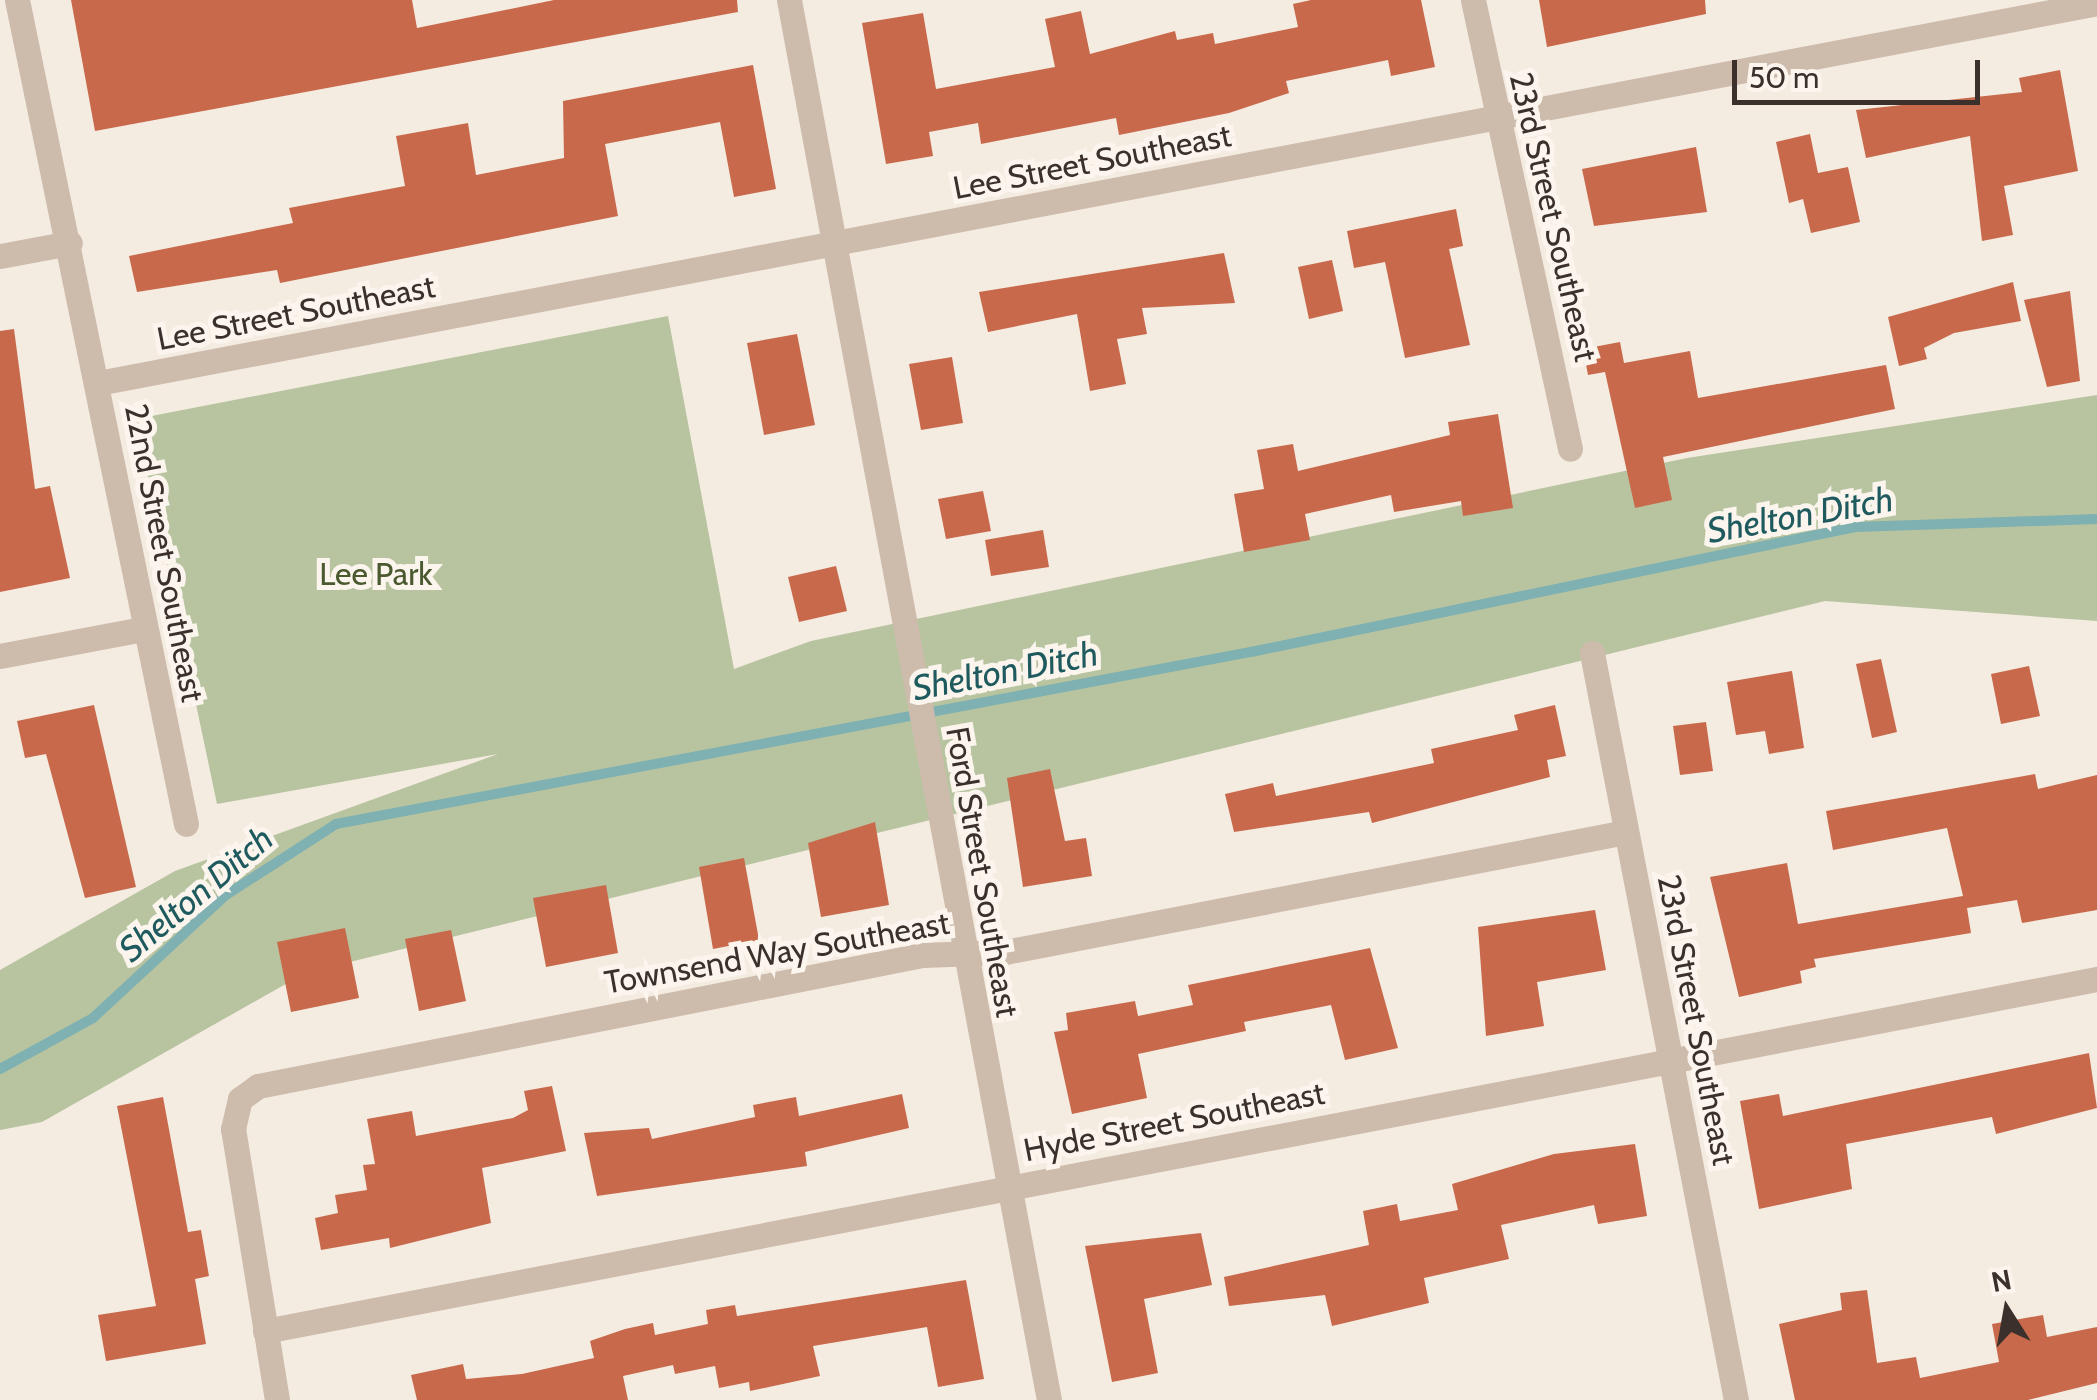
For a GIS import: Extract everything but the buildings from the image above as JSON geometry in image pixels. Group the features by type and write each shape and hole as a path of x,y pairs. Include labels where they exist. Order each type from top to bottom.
{"street":[{"name":"22nd Street Southeast","path":"17,0 70,243 144,629 186,824"},
{"name":"Ford Street Southeast","path":"789,0 1006,1190 1049,1400"},
{"name":"23rd Street Southeast","path":"1473,0 1570,449"},
{"name":"Lee Street Southeast","path":"98,384 2097,3"},
{"path":"0,256 70,243"},
{"path":"0,656 144,629"},
{"name":"23rd Street Southeast","path":"1592,653 1736,1400"},
{"name":"Townsend Way Southeast","path":"265,1331 232,1129 240,1100 281,1078 1626,832"},
{"name":"Hyde Street Southeast","path":"265,1331 2097,979"},
{"path":"265,1331 277,1400"}],"green space":[{"name":"Lee Park","path":"668,316 734,669 811,641 1687,458 2097,395 2097,621 1825,601 305,973 42,1122 0,1130 0,970 175,871 498,754 217,804 136,419"}],"waterway":[{"name":"Shelton Ditch","path":"0,1069 93,1018 226,895 336,824 1251,652 1855,527 2097,519"}]}
